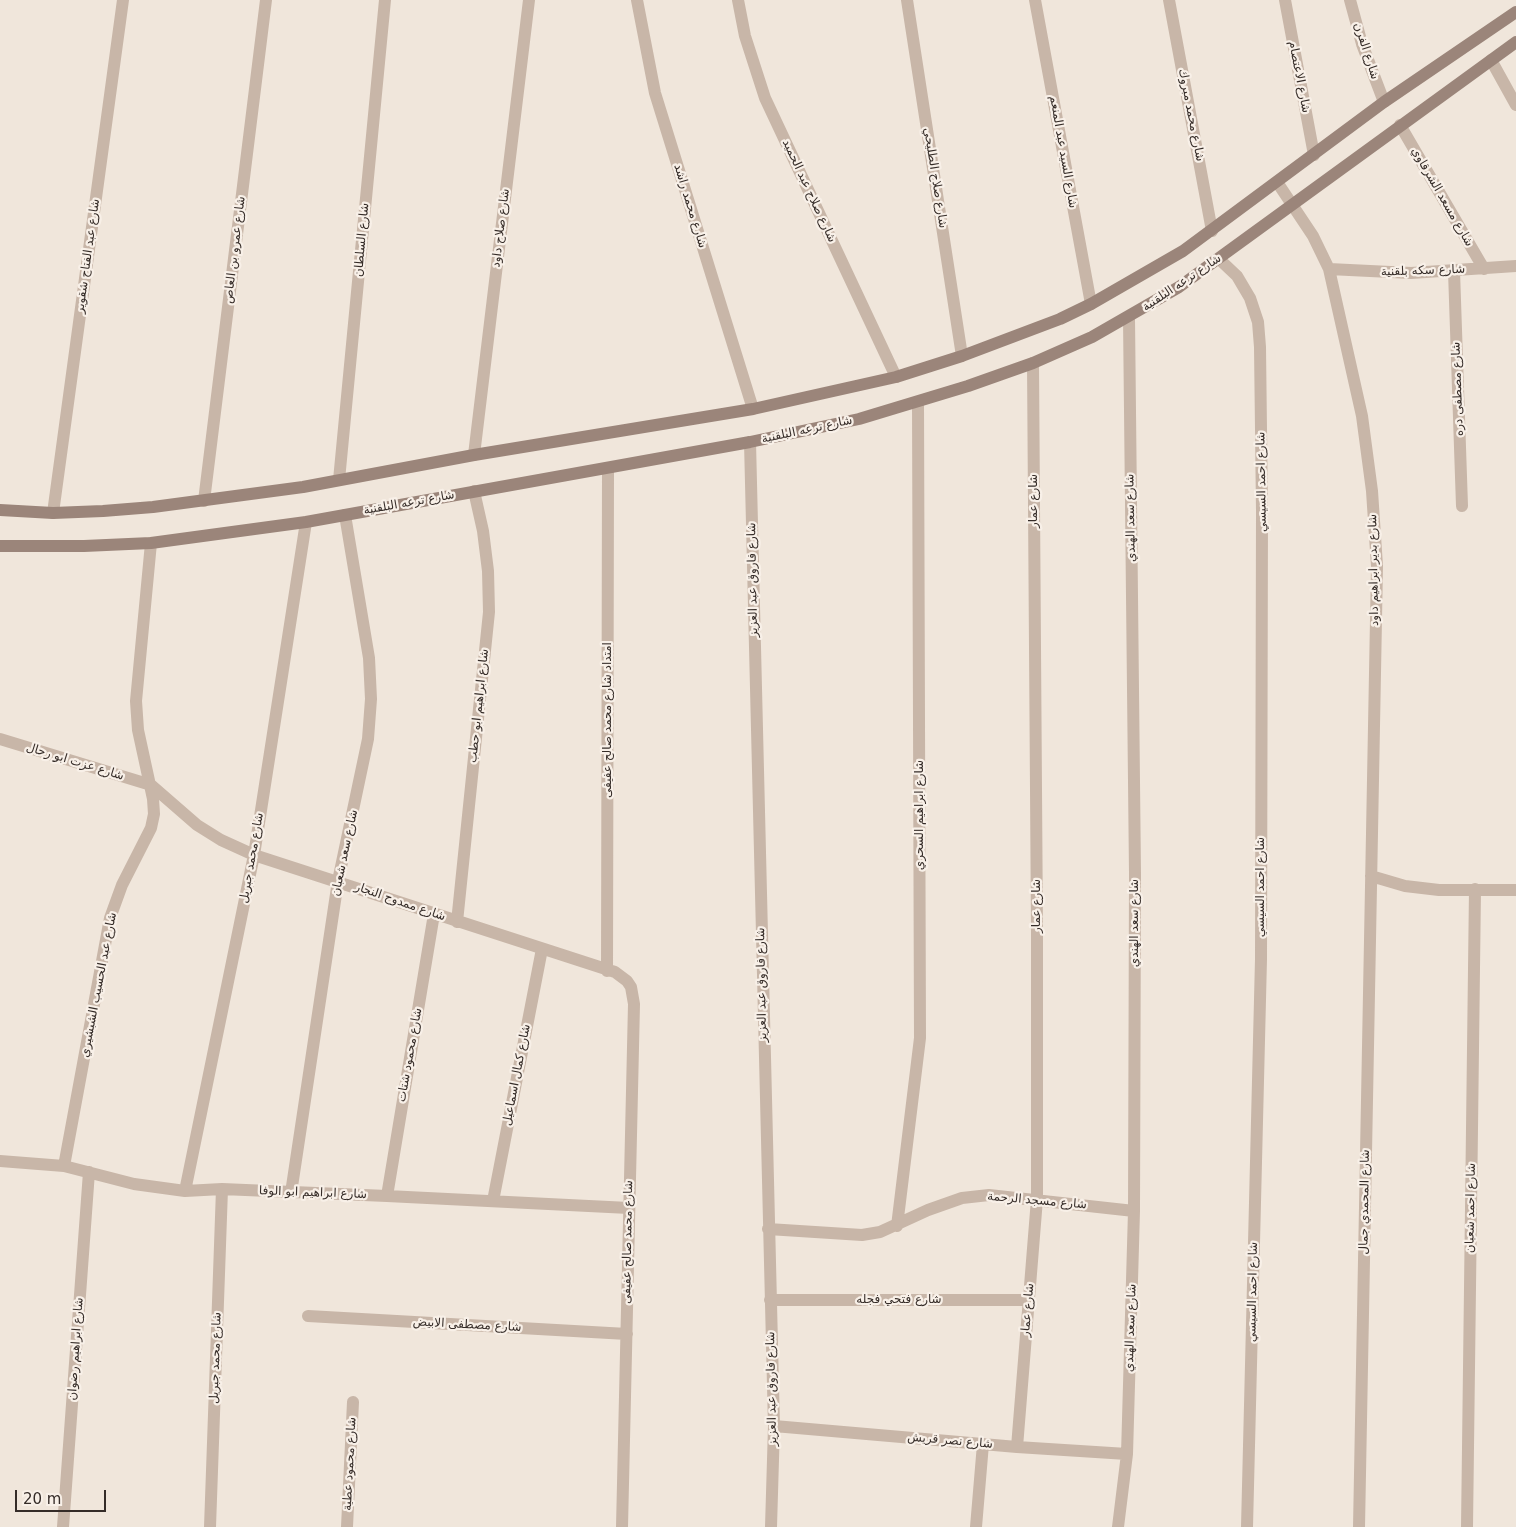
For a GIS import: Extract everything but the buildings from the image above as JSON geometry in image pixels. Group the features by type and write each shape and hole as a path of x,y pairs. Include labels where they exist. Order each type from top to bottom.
{"street":[{"name":"شارع عبد الفتاح شقوير","path":"52,513 123,0"},
{"name":"شارع عمرو بن العاص","path":"204,501 266,0"},
{"name":"شارع السلطان","path":"339,480 385,0"},
{"name":"شارع صلاح داود","path":"474,455 529,0"},
{"name":"شارع محمد راشد","path":"637,0 655,93 753,409"},
{"name":"شارع صلاح عبد الحميد","path":"738,0 745,36 765,98 896,377"},
{"name":"شارع صلاح الطليحي","path":"907,0 962,356"},
{"name":"شارع السيد عبد المنعم","path":"1035,0 1091,304"},
{"name":"شارع محمد مبروك","path":"1169,0 1212,231"},
{"name":"شارع الاعتصام","path":"1284,0 1314,155"},
{"name":"شارع الفرن","path":"1350,0 1362,44 1384,102"},
{"path":"0,510 52,513 112,511 204,501 339,480 474,455 753,409 896,377 962,356 1091,304 1161,264 1212,231 1384,102 1516,12"},
{"name":"شارع ترعه البلقنية","path":"0,546 84,546 151,543 306,522 750,442 860,419 918,403 1033,363 1129,318 1219,259 1516,42"},
{"path":"1491,60 1516,105"},
{"name":"شارع مسعد الشرقاوي","path":"1400,125 1484,269"},
{"path":"1277,182 1293,204 1329,269"},
{"name":"شارع احمد السيسي","path":"1219,259 1237,276 1250,298 1258,322 1260,347 1262,512 1261,949 1247,1527"},
{"name":"شارع سكه بلقنية","path":"1329,269 1369,272 1454,271 1516,266"},
{"name":"شارع بدير ابراهيم داود","path":"1329,269 1362,416 1372,491 1377,566 1371,876"},
{"name":"شارع مصطفى دره","path":"1454,271 1462,506"},
{"name":"شارع سعد الهندي","path":"1118,1527 1127,1454 1134,1211 1135,874 1129,318"},
{"name":"شارع عمار","path":"1017,1447 1036,1199 1037,931 1033,363"},
{"name":"شارع ابراهيم السحري","path":"897,1226 920,1038 918,403"},
{"name":"شارع فاروق عبد العزيز","path":"750,442 774,1426 771,1527"},
{"name":"امتداد شارع محمد صالح عفيفى","path":"608,469 608,971"},
{"name":"شارع ابراهيم ابو حطب","path":"457,922 489,612 487,563 483,531 474,491"},
{"name":"شارع سعد شعبان","path":"291,1192 338,881 368,739 371,699 369,658 345,515"},
{"name":"شارع محمد جبريل","path":"185,1191 254,855 306,522"},
{"name":"شارع عبد الحسيب الشبشيري","path":"64,1166 110,918 122,885 151,828 154,814 151,785 142,758 136,701 151,543"},
{"name":"شارع عزت ابو رحال","path":"0,739 151,785"},
{"name":"شارع ممدوح النجار","path":"151,785 197,825 221,840 254,855 608,971"},
{"path":"1371,876 1405,886 1440,890 1516,890"},
{"name":"شارع المحمدي جمال","path":"1359,1527 1371,876"},
{"name":"شارع احمد شعبان","path":"1467,1527 1475,889"},
{"name":"شارع محمود شتات","path":"387,1196 434,914"},
{"name":"شارع كمال اسماعيل","path":"493,1201 542,949"},
{"name":"شارع محمد صالح عفيفى","path":"608,971 622,975 631,987 633,994 622,1527"},
{"name":"شارع ابراهيم ابو الوفا","path":"0,1161 64,1166 134,1184 185,1191 222,1189 629,1208"},
{"name":"شارع ابراهيم رضوان","path":"63,1527 89,1172"},
{"name":"شارع محمد جبريل","path":"210,1527 222,1189"},
{"name":"شارع مسجد الرحمة","path":"768,1229 862,1235 880,1232 897,1226 928,1210 962,1198 989,1195 1134,1211"},
{"name":"شارع فتحي فجله","path":"770,1300 1028,1300"},
{"name":"شارع مصطفى الابيض","path":"308,1316 626,1334"},
{"name":"شارع محمود عطية","path":"347,1527 354,1402"},
{"name":"شارع نصر قريش","path":"774,1426 1017,1447 1127,1454"},
{"path":"976,1527 983,1444"}]}
